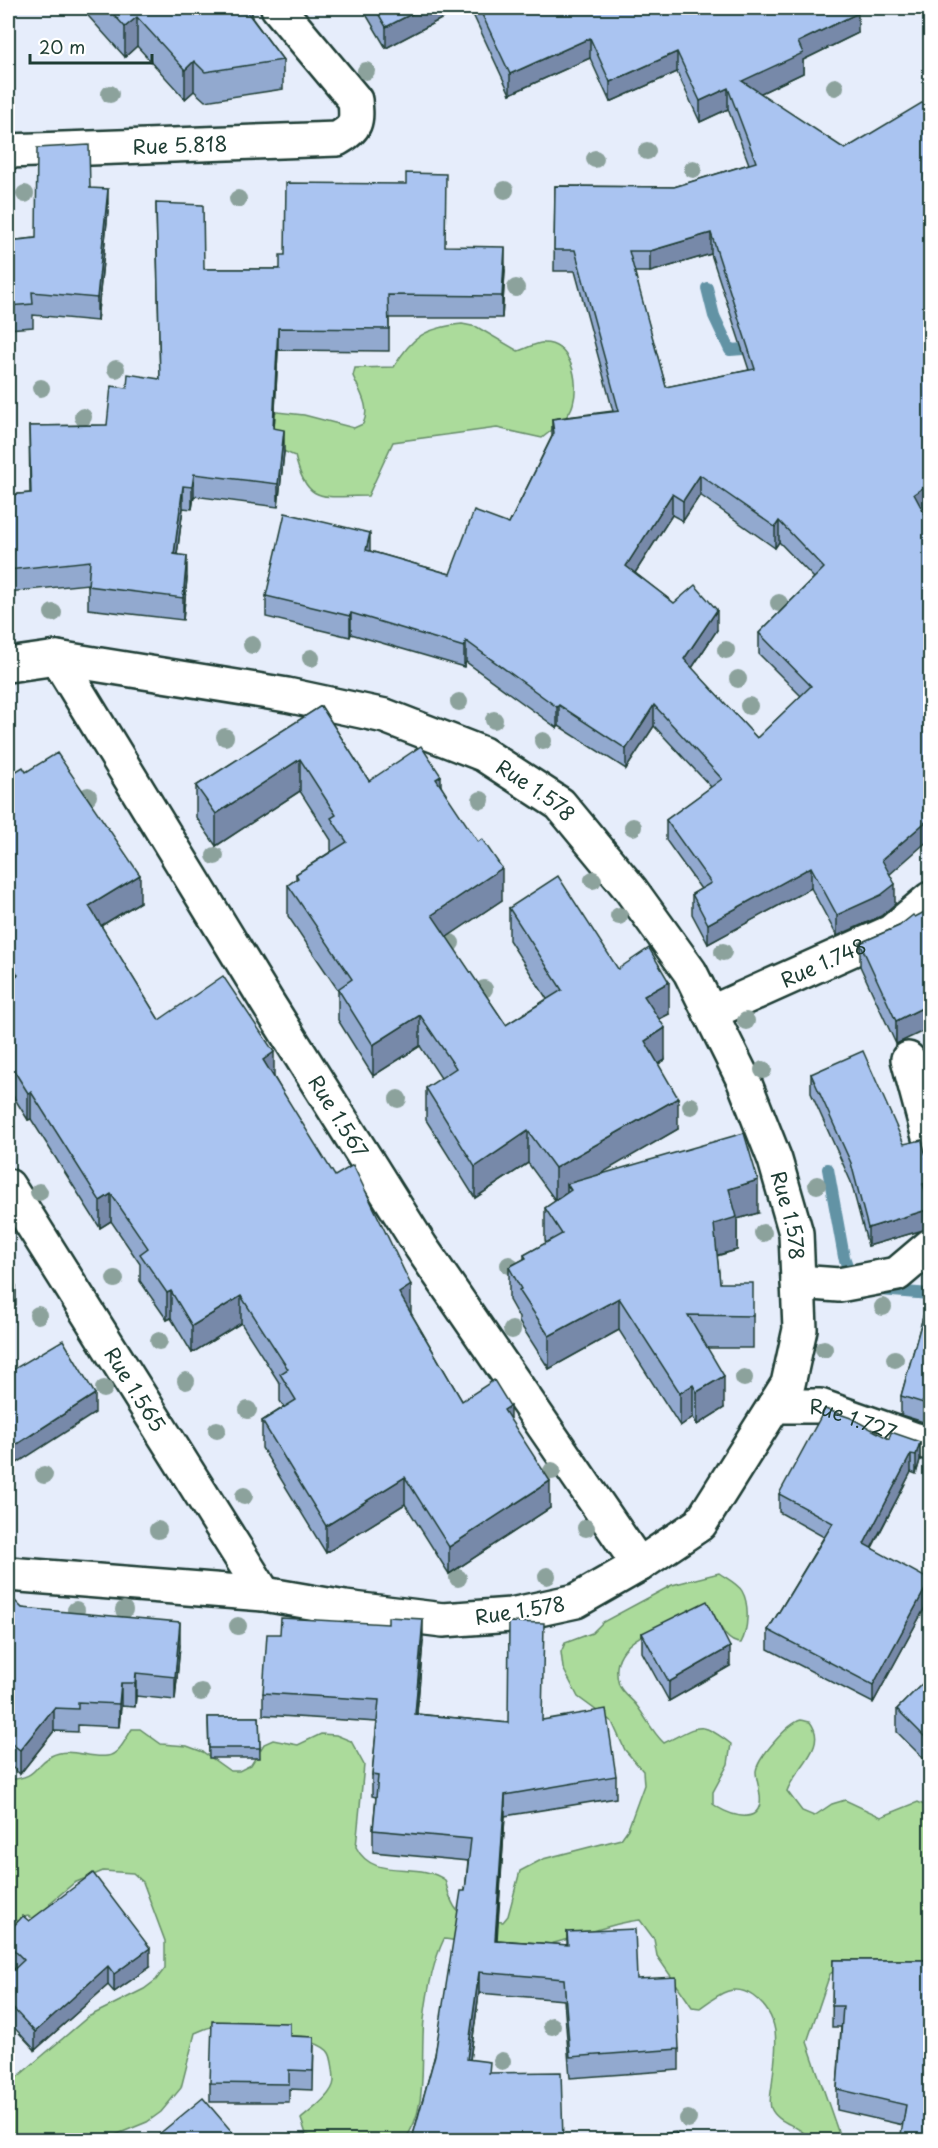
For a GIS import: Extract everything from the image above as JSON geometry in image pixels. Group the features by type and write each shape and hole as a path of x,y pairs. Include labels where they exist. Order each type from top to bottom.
{"street":[{"name":"Rue 5.818","path":"8,150 338,139 352,130 357,117 355,100 278,8"},
{"name":"Rue 1.578","path":"8,665 57,658 287,695 385,716 483,754 560,804 651,917 690,972 743,1079 775,1160 796,1233 800,1329 788,1384 700,1524 639,1566 576,1601 511,1616 443,1620 345,1608 264,1594 8,1574"},
{"name":"Rue 1.567","path":"57,658 261,992 421,1247 639,1566"},
{"name":"Rue 1.748","path":"710,1013 891,932 930,899"},
{"path":"908,1059 930,1141"},
{"name":"Rue 1.565","path":"8,1186 264,1594"},
{"path":"798,1282 839,1285 897,1274 930,1246"},
{"name":"Rue 1.727","path":"774,1406 820,1406 930,1443"}],"green space":[{"path":"462,324 477,327 518,351 541,343 560,348 571,364 575,384 573,404 565,419 542,438 497,428 393,442 368,496 329,497 312,491 305,483 295,456 253,438 268,411 304,415 354,428 363,424 366,412 353,376 355,368 394,367 407,348 421,335 439,328"},
{"path":"719,1573 738,1586 745,1597 747,1617 741,1643 727,1636 712,1611 646,1633 632,1642 622,1653 617,1667 620,1688 637,1706 664,1743 692,1729 705,1728 731,1744 728,1764 713,1792 713,1804 739,1816 752,1815 757,1811 760,1804 756,1775 758,1765 782,1734 801,1720 810,1722 815,1731 816,1740 809,1757 787,1791 802,1811 814,1816 832,1804 845,1800 881,1817 918,1802 930,1808 930,1969 838,1968 830,1974 807,2042 841,2140 809,2140 802,2131 774,2114 770,2099 776,2037 770,2015 763,2005 746,1992 732,1990 719,1995 700,2008 692,2007 657,1956 654,1939 640,1920 625,1922 552,1943 522,1948 444,1939 433,1968 427,1999 420,2099 412,2128 404,2140 320,2140 306,2134 301,2119 321,2102 333,2086 333,2070 329,2053 309,2041 293,2037 255,2029 223,2027 208,2028 195,2033 181,2088 161,2112 147,2122 103,2140 8,2140 8,2085 88,2017 144,1989 156,1980 165,1968 165,1941 143,1882 133,1873 103,1871 74,1883 50,1903 49,1914 36,1921 28,1916 20,1918 8,1932 8,1780 25,1777 45,1760 58,1753 111,1755 122,1746 132,1729 140,1729 161,1744 187,1746 203,1752 230,1771 239,1771 251,1765 264,1744 273,1740 298,1745 321,1734 336,1735 351,1741 364,1765 356,1847 364,1858 385,1868 434,1874 445,1880 457,1911 478,1920 503,1922 508,1916 520,1871 543,1859 621,1839 628,1829 644,1785 643,1771 625,1750 612,1722 578,1697 563,1668 561,1652 565,1643 592,1633 603,1622 672,1585"}],"building":[{"path":"108,8 251,8 247,12 283,60 205,72 194,61 185,70 137,17 125,27"},
{"path":"375,8 423,8 386,27"},
{"path":"479,8 854,8 858,13 798,42 803,53 742,81 845,149 930,98 930,483 914,494 930,524 930,818 882,860 895,884 881,895 837,915 811,867 708,924 692,894 711,883 666,820 722,779 654,705 626,749 559,705 557,707 466,641 464,647 351,613 350,616 266,596 285,513 370,533 366,550 450,574 474,511 509,524 554,433 552,419 619,411 575,250 554,250 555,186 674,187 756,162 728,88 700,101 677,52 610,82 590,38 510,74","holes":["711,233 755,369 666,387 629,251 650,251","700,475 775,527 779,521 824,568 759,633 811,686 757,738 684,659 717,610 695,585 674,603 626,566 672,494 683,501"]},
{"path":"89,145 90,188 108,189 97,298 32,292 33,304 8,306 8,241 36,238 37,148"},
{"path":"406,173 446,174 445,246 505,247 502,296 388,295 389,329 278,328 273,428 284,430 278,484 194,474 192,487 183,486 174,554 187,556 183,598 88,586 90,561 8,570 8,495 31,493 29,426 107,425 111,386 127,388 128,374 160,379 156,203 203,205 204,269 280,269 280,255 285,255 286,183 406,184"},
{"path":"321,706 369,781 421,746 441,776 436,779 478,842 482,839 502,868 432,915 506,1025 562,990 509,908 558,876 618,969 649,948 669,982 644,996 665,1028 645,1041 678,1098 555,1168 528,1131 475,1167 426,1088 456,1068 420,1015 373,1045 338,989 352,979 288,885 298,878 296,874 347,842 331,818 336,815 300,759 216,814 196,786"},
{"path":"57,753 140,875 89,906 159,1020 223,976 274,1052 263,1060 335,1176 353,1165 411,1285 399,1293 462,1401 494,1380 510,1406 504,1410 550,1481 449,1547 405,1477 326,1526 262,1421 296,1400 280,1374 288,1369 241,1296 192,1326 171,1291 167,1293 140,1254 148,1248 111,1194 100,1201 31,1092 28,1093 8,1061 8,981 18,975 8,959 8,776 23,767 26,772"},
{"path":"930,909 930,1004 896,1021 860,943 899,926 913,915 915,917"},
{"path":"863,1051 904,1144 922,1140 930,1172 930,1181 923,1184 930,1209 868,1228 851,1163 811,1074"},
{"path":"744,1133 758,1180 729,1189 737,1217 714,1224 720,1283 753,1283 753,1316 688,1315 724,1376 697,1392 693,1385 680,1393 619,1298 549,1336 519,1290 521,1289 509,1267 526,1258 524,1255 562,1234 545,1208 571,1190 567,1184"},
{"path":"8,1274 16,1286 8,1291"},
{"path":"930,1292 930,1405 901,1396"},
{"path":"63,1340 95,1394 8,1450 8,1365 11,1371"},
{"path":"825,1409 851,1418 889,1439 891,1432 920,1442 916,1455 911,1454 864,1544 930,1580 873,1685 768,1630 833,1523 779,1494"},
{"path":"9,1595 22,1608 180,1622 175,1677 136,1673 135,1683 121,1683 119,1704 78,1702 78,1709 54,1708 20,1750 8,1741"},
{"path":"707,1601 730,1647 669,1682 642,1633"},
{"path":"388,1617 423,1619 415,1714 508,1723 509,1622 544,1623 542,1720 606,1709 616,1776 505,1795 495,1940 568,1945 567,1932 635,1929 637,1979 676,1977 679,2049 570,2057 564,1979 479,1972 467,2059 490,2062 489,2073 561,2072 563,2140 394,2140 412,2139 435,2055 461,1891 465,1891 471,1839 373,1830 378,1776 372,1775 379,1700 263,1693 267,1634 280,1634 281,1618 388,1624"},
{"path":"930,1676 930,1742 897,1709"},
{"path":"208,1717 259,1717 260,1748 209,1748"},
{"path":"93,1873 150,1948 114,1974 108,1966 35,2032 8,2003 8,1975 24,1960 8,1944 8,1932 23,1916 29,1921"},
{"path":"833,1960 930,1960 930,2140 900,2140 906,2105 837,2089 843,2006 832,2006"},
{"path":"212,2021 290,2023 290,2036 314,2037 313,2071 289,2070 289,2084 210,2083"},
{"path":"203,2098 239,2140 152,2140"},
{"path":"676,2132 678,2140 613,2140"},
{"path":"756,2137 801,2140 756,2140"}],"waterway":[{"path":"707,288 714,316 730,350 757,348"},
{"path":"828,1169 844,1257 853,1282"},
{"path":"880,1290 930,1294"}]}
